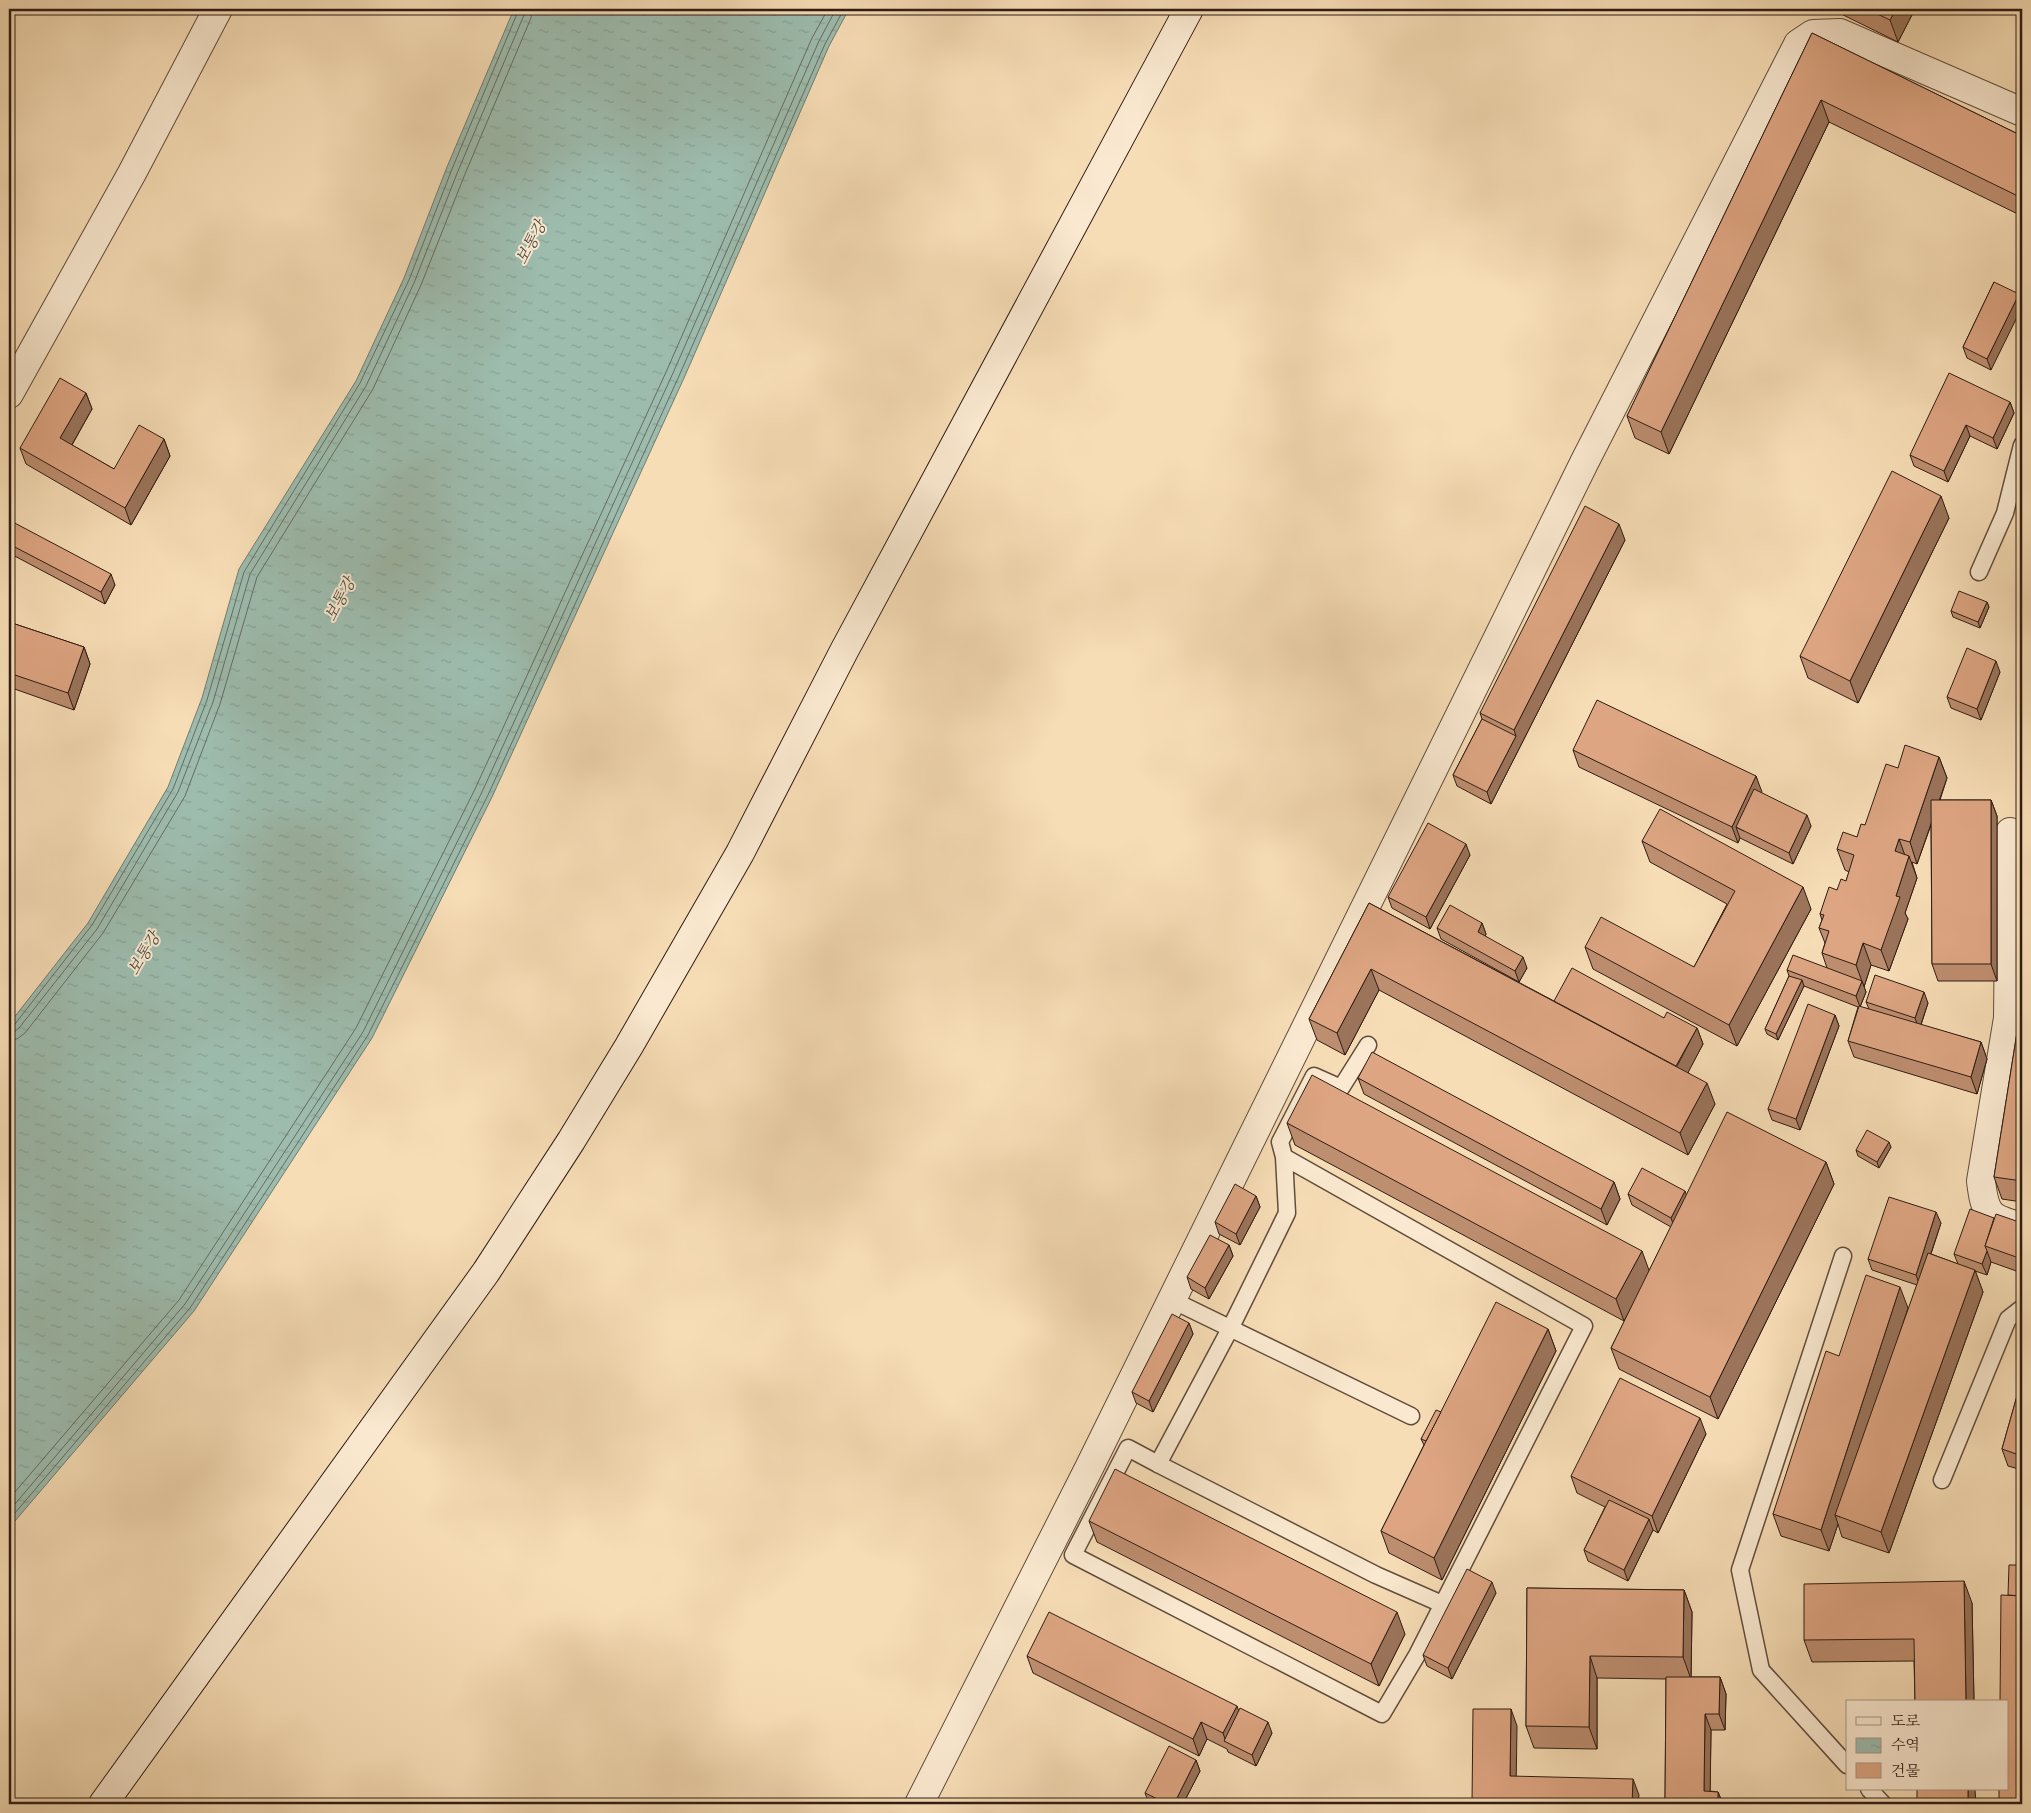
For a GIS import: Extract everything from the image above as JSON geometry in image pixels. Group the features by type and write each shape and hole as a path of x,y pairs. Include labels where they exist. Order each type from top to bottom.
{"street":[{"path":"9,394 132,174 218,9"},
{"path":"103,1804 486,1272 571,1141 629,1046 740,854 844,652 1190,9"},
{"path":"919,1804 1172,1300 1585,461 1798,44 1813,34 1840,33 2022,112"},
{"path":"2010,832 2008,1018 1980,1181 1984,1203 1991,1216 2022,1228"}],"lane":[{"path":"1979,572 2005,513 2022,445"},
{"path":"1158,1464 1231,1327 1287,1213 1284,1157 1280,1142 1314,1076 1341,1088 1368,1045"},
{"path":"1284,1157 1584,1326 1417,1655 1382,1714 1073,1555 1128,1448 1376,1575 1442,1604"},
{"path":"1843,1256 1740,1570 1761,1670 1846,1764"},
{"path":"1172,1300 1231,1327 1410,1416"},
{"path":"1942,1480 2008,1319 2022,1308"},
{"path":"1870,1790 1883,1804"}],"water":[{"name":"보통강","path":"514,9 849,9 829,46 684,378 492,797 372,1038 194,1311 9,1528 9,1024 88,923 168,787 202,698 239,569 356,381 404,278 447,167"}],"building":[{"path":"1867,9 1896,9 1890,20"},
{"path":"1812,33 2022,136 2022,198 1821,100 1661,432 1627,416"},
{"path":"1994,282 2019,294 1987,359 1963,347"},
{"path":"1949,373 2010,402 1993,438 1966,425 1944,471 1910,455"},
{"path":"60,378 86,393 60,438 114,469 139,425 164,439 125,508 20,448"},
{"path":"1892,471 1941,496 1850,681 1800,656"},
{"path":"1585,506 1619,524 1514,730 1480,713"},
{"path":"9,520 111,574 101,592 9,544"},
{"path":"1959,591 1987,602 1978,622 1951,611"},
{"path":"9,622 84,647 68,693 9,673"},
{"path":"1967,648 1996,661 1977,709 1947,697"},
{"path":"1597,700 1756,776 1732,827 1573,750"},
{"path":"1482,719 1516,736 1487,792 1453,775"},
{"path":"1905,745 1939,757 1910,842 1899,839 1895,851 1909,856 1896,896 1900,897 1881,950 1863,943 1856,965 1822,953 1829,931 1819,928 1824,915 1820,914 1829,887 1837,890 1841,879 1846,881 1854,855 1837,849 1843,832 1857,837 1861,824 1865,825 1886,764 1898,768"},
{"path":"1754,789 1807,815 1789,853 1736,827"},
{"path":"1931,800 1991,800 1991,964 1932,964"},
{"path":"1660,809 1803,887 1729,1025 1585,947 1601,917 1694,967 1735,891 1642,841"},
{"path":"1428,823 1466,844 1426,917 1388,897"},
{"path":"1369,903 1707,1083 1680,1133 1371,969 1337,1033 1309,1019"},
{"path":"1450,905 1482,923 1478,932 1523,957 1515,971 1437,928"},
{"path":"1793,955 1862,981 1856,996 1787,970"},
{"path":"1572,968 1664,1018 1667,1012 1697,1028 1676,1066 1554,1001"},
{"path":"1875,975 1924,992 1915,1018 1866,1002"},
{"path":"1789,976 1802,980 1776,1034 1765,1029"},
{"path":"2022,1001 2022,1181 1994,1177"},
{"path":"1808,1004 1835,1015 1796,1119 1768,1109"},
{"path":"1859,1006 1981,1042 1971,1077 1848,1041"},
{"path":"1372,1052 1614,1182 1601,1209 1358,1078"},
{"path":"1312,1075 1642,1251 1616,1299 1287,1123"},
{"path":"1727,1112 1826,1162 1710,1397 1611,1348"},
{"path":"1867,1130 1889,1142 1877,1162 1856,1150"},
{"path":"1642,1168 1685,1191 1671,1218 1628,1194"},
{"path":"1235,1184 1256,1196 1236,1234 1215,1222"},
{"path":"1889,1197 1936,1212 1916,1275 1868,1259"},
{"path":"1970,1209 1994,1218 1985,1246 1987,1251 1982,1264 1954,1254"},
{"path":"1996,1214 2022,1223 2022,1259 1985,1246"},
{"path":"1210,1235 1229,1245 1205,1288 1187,1277"},
{"path":"1928,1253 1975,1270 1881,1532 1835,1515"},
{"path":"1866,1275 1900,1287 1821,1530 1773,1514 1826,1351 1839,1356"},
{"path":"1496,1302 1548,1329 1434,1558 1381,1531"},
{"path":"1172,1314 1189,1323 1149,1401 1132,1392"},
{"path":"1620,1378 1700,1418 1652,1516 1571,1476"},
{"path":"2022,1378 2022,1456 2002,1449"},
{"path":"1436,1410 1441,1412 1426,1441 1421,1439"},
{"path":"1115,1469 1397,1612 1371,1664 1089,1521"},
{"path":"1609,1500 1649,1519 1624,1570 1584,1550"},
{"path":"2009,1565 2022,1565 2022,1596 2008,1595"},
{"path":"1467,1569 1492,1582 1448,1668 1423,1655"},
{"path":"1964,1581 1966,1700 1915,1700 1914,1639 1804,1640 1804,1584"},
{"path":"1527,1588 1684,1590 1683,1657 1590,1656 1589,1727 1526,1726"},
{"path":"2001,1595 2022,1596 2022,1804 1999,1804 1999,1790 2008,1790 2008,1700 2000,1700"},
{"path":"1049,1612 1237,1706 1223,1733 1201,1722 1193,1739 1027,1656"},
{"path":"1666,1677 1720,1677 1719,1714 1705,1714 1704,1791 1718,1792 1718,1804 1665,1804"},
{"path":"1240,1708 1268,1722 1252,1755 1224,1741"},
{"path":"1473,1709 1511,1709 1510,1776 1633,1779 1632,1804 1472,1804"},
{"path":"1169,1746 1196,1760 1174,1804 1168,1804 1145,1793"},
{"path":"1917,1790 1968,1790 1968,1804 1917,1804"}]}
